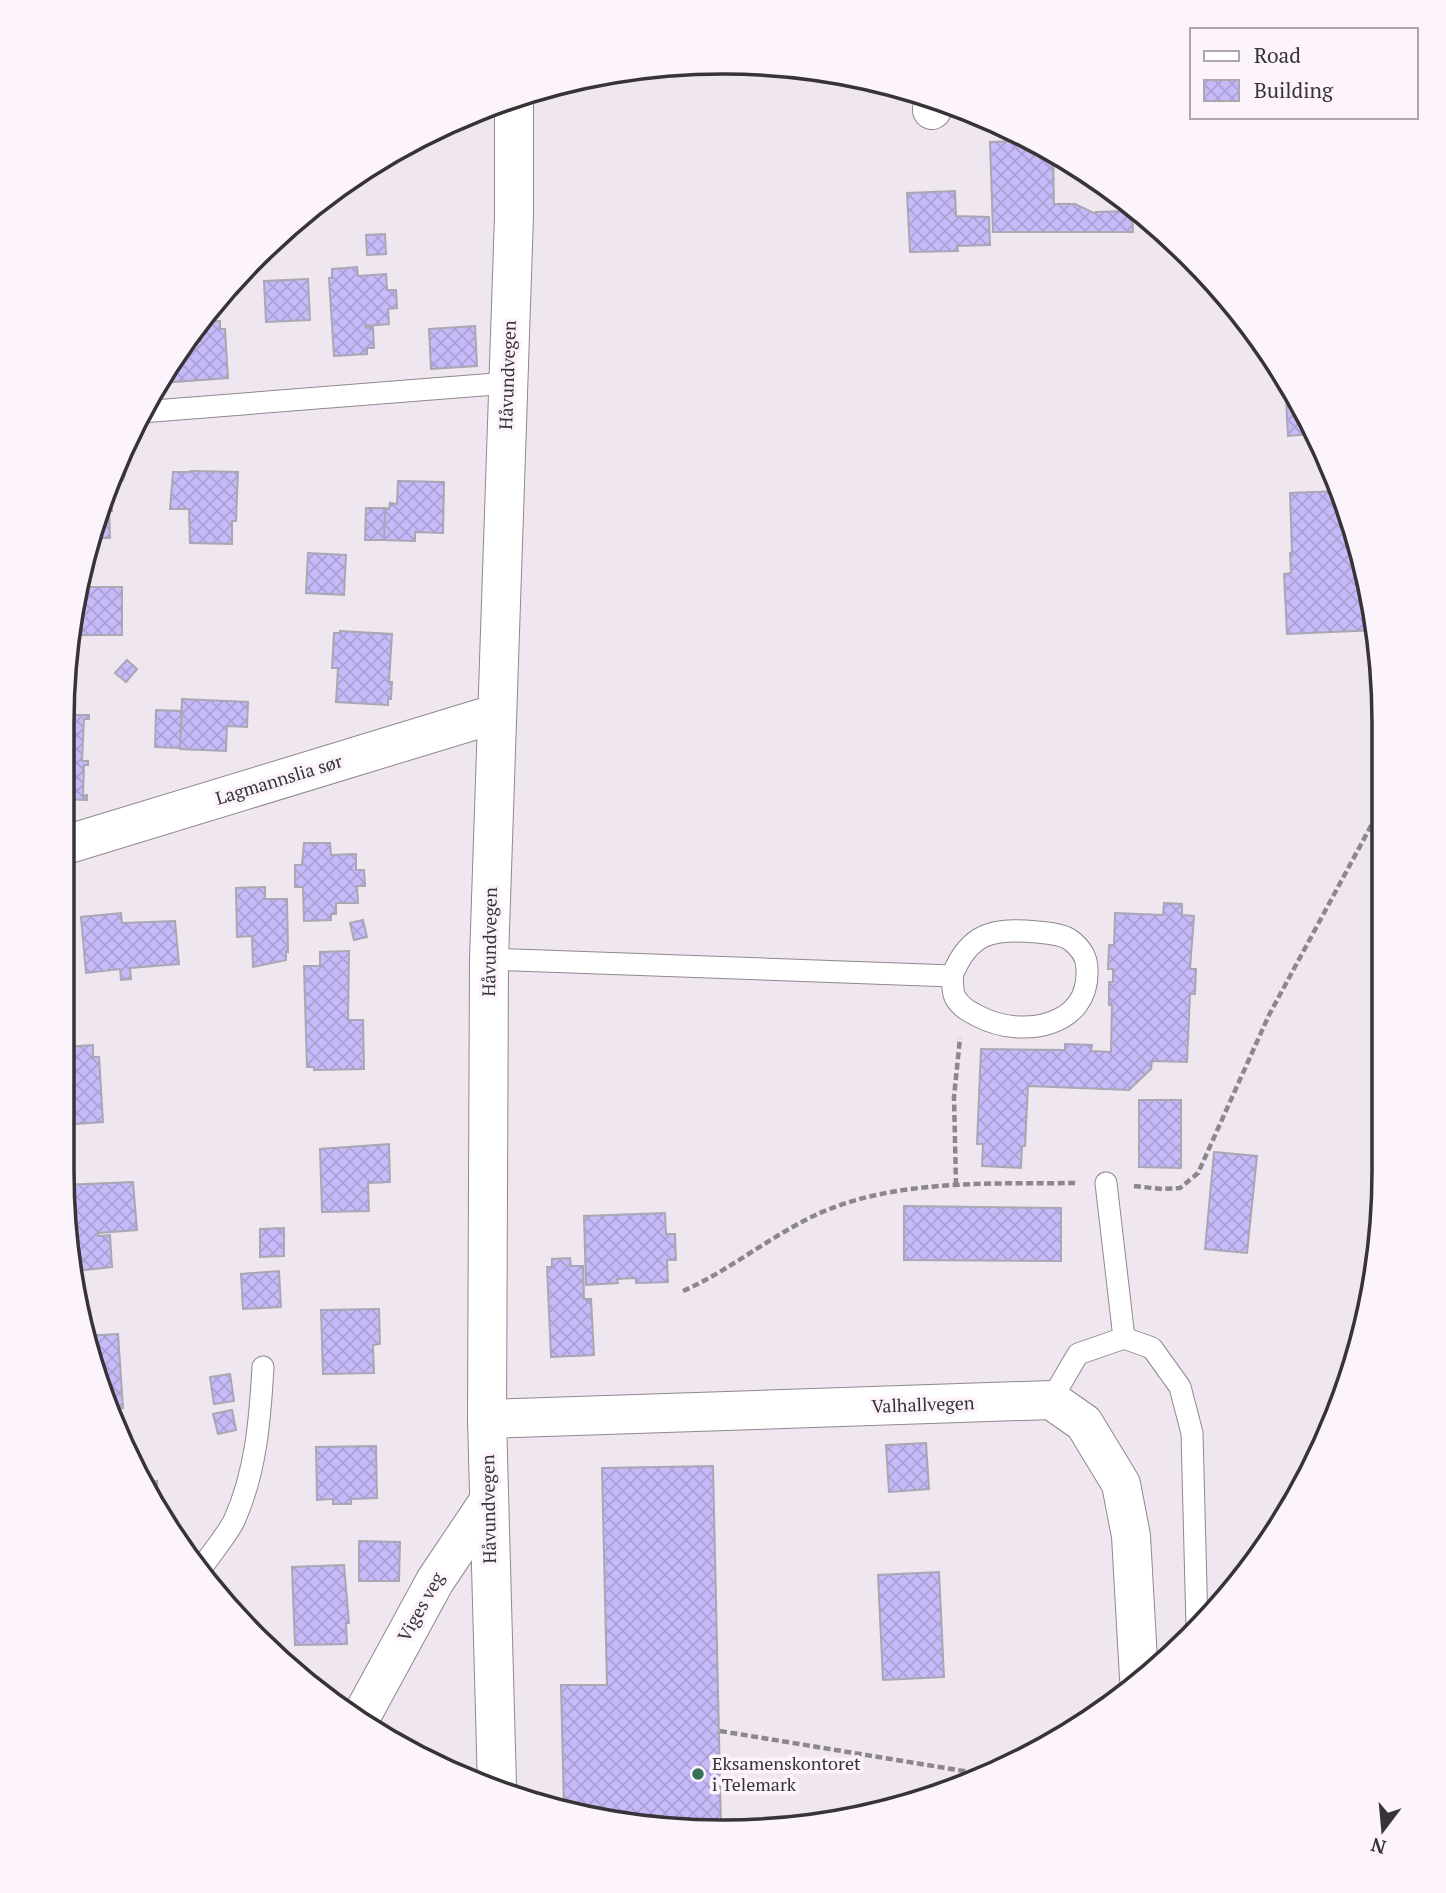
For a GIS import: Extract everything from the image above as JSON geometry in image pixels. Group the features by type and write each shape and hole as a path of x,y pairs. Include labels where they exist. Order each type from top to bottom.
{"street":[{"name":"Håvundvegen","path":"497,1779 487,1419 489,959 495,714 514,216 514,108"},
{"name":"Lagmannslia sør","path":"74,842 495,714"},
{"name":"Valhallvegen","path":"487,1419 1051,1400"},
{"path":"1051,1400 1084,1423 1100,1445 1121,1484 1131,1536 1138,1668"},
{"name":"Viges veg","path":"364,1711 435,1581 488,1502"}],"lane":[{"path":"154,411 508,383"},
{"path":"1017,930 1066,937 1080,948 1087,964 1088,982 1082,1001 1070,1014 1030,1028 996,1025 964,1009 954,996 952,976 966,948 979,937 1017,930"},
{"path":"489,959 952,976"},
{"path":"1106,1182 1124,1338"},
{"path":"1051,1400 1078,1354 1124,1338 1152,1348 1180,1387 1192,1433 1197,1613"},
{"path":"206,1562 233,1523 252,1471 260,1424 262,1367"}],"path":[{"path":"682,1291 705,1281 767,1242 827,1210 874,1195 956,1185 1106,1182 1162,1189 1180,1188 1198,1173 1269,1015 1372,824"},
{"path":"956,1185 954,1097 964,1009"},
{"path":"720,1731 968,1772"}],"building":[{"path":"1013,141 1053,164 1054,204 1075,204 1096,214 1122,211 1132,220 1133,232 993,232 990,142"},
{"path":"955,191 956,216 989,217 990,245 957,246 958,251 910,252 907,193"},
{"path":"385,234 386,254 367,255 366,235"},
{"path":"357,267 358,276 386,274 387,290 396,290 397,308 388,309 389,324 365,326 373,327 374,348 367,348 367,354 334,356 329,278 332,278 332,269"},
{"path":"308,279 310,320 266,322 264,281"},
{"path":"213,321 220,321 220,329 225,329 228,378 171,382 183,362"},
{"path":"475,326 477,366 431,369 429,329"},
{"path":"1286,400 1305,435 1288,436"},
{"path":"173,472 238,472 232,544 190,543 189,509 170,509"},
{"path":"398,481 444,482 443,533 415,532 415,541 384,540 385,508 389,509 390,503 397,504"},
{"path":"1330,491 1350,555 1366,630 1287,634 1284,574 1291,573 1290,493"},
{"path":"366,508 385,508 384,540 365,540"},
{"path":"109,511 110,538 101,538"},
{"path":"308,553 346,555 344,595 306,593"},
{"path":"88,587 122,587 122,635 80,635"},
{"path":"340,631 392,634 389,682 392,682 388,705 336,702 338,668 332,668 334,633"},
{"path":"127,660 137,669 126,682 115,673"},
{"path":"182,699 248,702 247,727 227,726 226,751 180,749"},
{"path":"156,710 182,711 180,748 155,747"},
{"path":"74,715 89,715 89,719 84,719 82,761 88,761 88,765 84,765 83,796 87,795 87,800 74,799"},
{"path":"304,843 330,843 331,855 356,854 356,870 364,870 365,886 357,886 358,903 336,903 336,914 331,914 331,920 304,921 303,887 295,887 295,865 302,865"},
{"path":"265,887 265,899 287,899 288,952 286,951 286,960 253,967 252,936 237,937 236,888"},
{"path":"1164,903 1182,904 1182,915 1194,916 1190,969 1196,969 1195,994 1190,994 1187,1062 1152,1061 1151,1069 1129,1090 1028,1086 1025,1146 1022,1146 1021,1168 982,1166 983,1144 977,1144 981,1049 1065,1050 1065,1044 1092,1045 1091,1051 1111,1052 1112,1005 1109,1005 1109,982 1113,982 1113,969 1108,969 1109,945 1114,945 1115,913 1163,915"},
{"path":"121,913 122,923 175,921 179,964 130,968 131,979 121,980 120,969 86,973 81,917"},
{"path":"363,920 367,937 354,940 350,923"},
{"path":"349,951 348,1020 363,1020 364,1069 314,1070 314,1067 307,1067 304,966 320,966 320,952"},
{"path":"93,1045 93,1057 99,1057 103,1122 74,1124 74,1046"},
{"path":"1139,1100 1181,1100 1181,1168 1139,1167"},
{"path":"389,1144 390,1182 368,1183 369,1211 322,1212 320,1149"},
{"path":"1214,1152 1257,1156 1247,1253 1205,1249"},
{"path":"133,1182 137,1230 98,1233 98,1236 110,1235 112,1267 82,1270 74,1185"},
{"path":"904,1206 1061,1208 1061,1261 904,1260"},
{"path":"665,1213 666,1234 675,1234 676,1260 667,1260 668,1282 636,1283 636,1278 617,1279 618,1283 586,1285 584,1216"},
{"path":"284,1228 284,1256 260,1257 260,1229"},
{"path":"570,1258 571,1266 583,1266 584,1299 591,1299 594,1355 551,1357 547,1267 552,1267 552,1259"},
{"path":"279,1271 281,1307 243,1309 241,1274"},
{"path":"379,1309 380,1344 373,1345 374,1373 323,1374 321,1310"},
{"path":"118,1334 123,1408 119,1408 95,1335"},
{"path":"230,1374 234,1401 214,1404 210,1377"},
{"path":"232,1410 236,1430 218,1434 213,1414"},
{"path":"926,1443 929,1489 889,1492 886,1445"},
{"path":"376,1446 377,1498 351,1499 351,1504 333,1504 333,1499 317,1500 316,1447"},
{"path":"713,1466 721,1820 638,1814 564,1799 561,1685 607,1685 602,1468"},
{"path":"359,1541 400,1542 399,1581 359,1581"},
{"path":"344,1565 349,1623 346,1623 347,1644 295,1645 292,1567"},
{"path":"939,1572 944,1677 883,1680 878,1575"}],"place":[{"name":"Eksamenskontoret i Telemark","path":"698,1774"}]}
